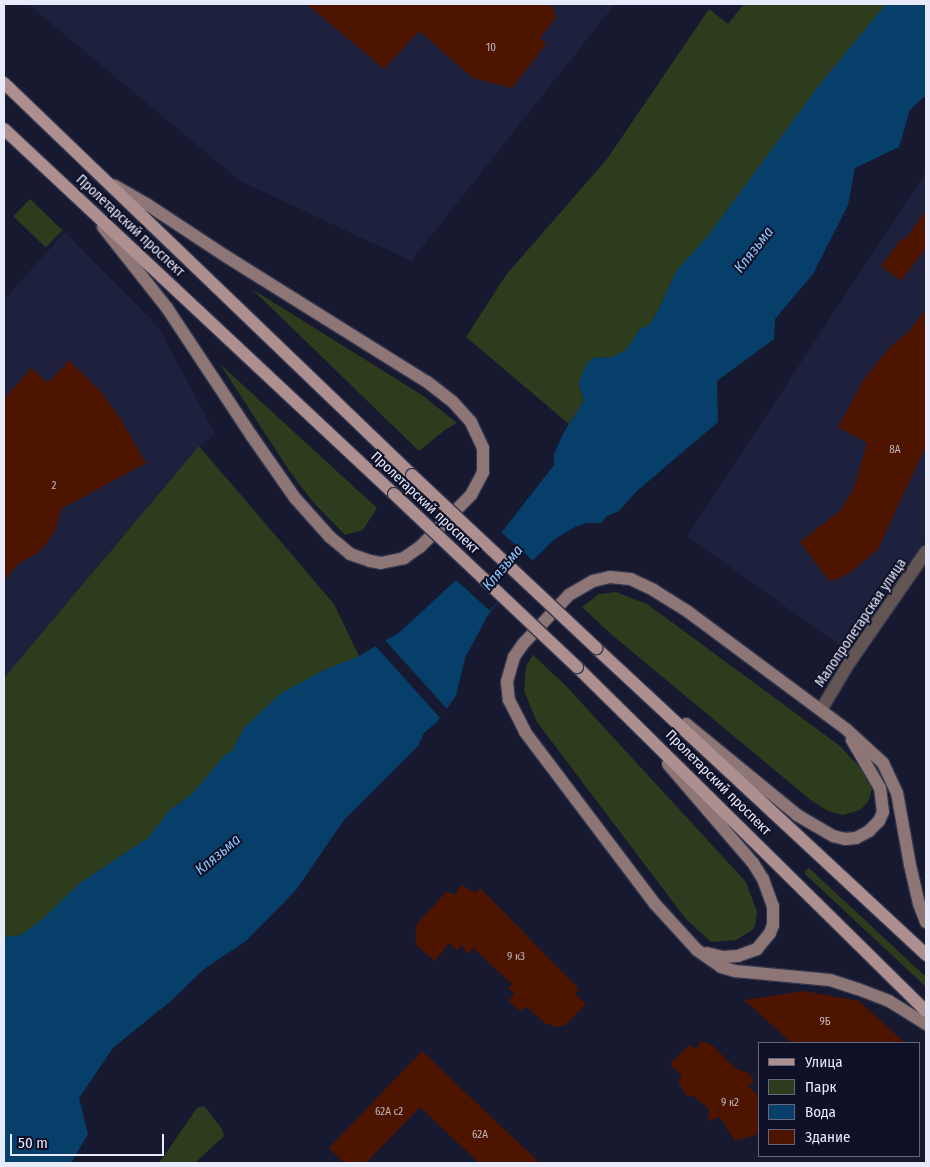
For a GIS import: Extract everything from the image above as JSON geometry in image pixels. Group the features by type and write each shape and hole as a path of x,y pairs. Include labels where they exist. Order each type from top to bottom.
{"main road":[{"name":"Пролетарский проспект","path":"4,83 99,177 412,474 926,955"},
{"name":"Пролетарский проспект","path":"4,129 616,703 926,1011"},
{"path":"81,201 167,308 250,435 295,498 341,547 350,554 370,561 393,562 404,558 420,547 471,495 483,472 483,448 471,422 454,402 427,382 227,257 148,205 99,177"},
{"path":"926,922 919,904 893,782 877,756 846,729 687,611 654,590 630,579 610,577 593,580 581,586 523,644 514,657 507,682 509,700 525,732 655,904 675,929 697,950 721,967 735,971 830,980 858,989 889,1001 926,1024"},
{"path":"633,681 797,815 827,833 845,838 856,838 869,831 879,821 883,812 880,788 846,729"},
{"path":"616,703 753,863 770,894 774,916 773,925 770,933 757,949 746,955 723,957 697,950"}],"street":[{"name":"Малопролетарская улица","path":"820,710 849,663 926,552"}],"shaded area":[{"path":"28,4 615,4 411,261 240,181"},
{"path":"926,172 926,539 849,652 687,536"},
{"path":"65,232 159,328 215,434 199,446 4,678 4,300"}],"green space":[{"path":"744,4 886,4 821,83 707,237 677,270 657,313 648,326 640,329 627,349 613,357 592,358 579,383 584,401 569,424 466,337 506,275 607,159 709,9 728,24"},
{"path":"30,199 62,230 46,248 13,216"},
{"path":"252,289 422,395 457,423 446,429 419,451"},
{"path":"220,364 377,508 363,530 345,535 313,502 290,472"},
{"path":"199,446 334,604 359,656 322,671 244,728 232,751 224,756 193,793 169,811 148,838 80,883 45,917 21,935 4,937 4,678"},
{"path":"616,592 647,604 840,746 865,773 872,789 868,802 860,810 843,815 828,811 812,801 612,635 582,607 599,594"},
{"path":"533,655 566,686 746,882 757,912 755,926 751,931 736,940 711,942 685,918 537,722 524,691 526,666"},
{"path":"809,868 926,977 926,987 805,874"},
{"path":"204,1106 222,1129 224,1136 195,1163 159,1163 197,1108"}],"water":[{"name":"Клязьма","path":"886,4 926,4 926,95 910,110 899,147 855,168 848,205 813,274 775,319 774,339 717,381 718,422 637,491 619,511 607,516 601,523 587,523 575,527 555,539 530,563 488,615 465,658 456,696 436,723 424,733 418,746 344,820 296,890 246,941 204,969 172,1000 113,1048 79,1098 88,1134 71,1163 4,1163 4,937 21,935 45,917 80,883 148,838 169,811 193,793 224,756 232,751 244,728 280,694 322,671 359,656 400,632 456,580 505,528 554,465 554,454 564,432 584,401 579,383 585,367 592,358 613,357 627,349 640,329 648,326 657,313 677,270 707,237 821,83"}],"pier":[{"path":"499,530 534,561 490,610 455,579"},
{"path":"383,638 448,710 440,717 375,645"}],"building":[{"path":"307,4 551,4 556,17 540,38 546,44 512,88 473,78 419,31 384,69"},
{"path":"926,210 926,248 901,281 881,266 902,238 905,240"},
{"path":"926,309 926,446 878,549 850,573 830,582 800,542 841,510 854,488 867,443 838,427 864,379 891,346 910,330"},
{"path":"69,360 102,393 123,423 146,463 61,509 56,529 46,544 36,554 18,564 4,581 4,399 31,368 48,383"},
{"path":"461,885 476,893 480,888 579,989 575,994 586,1004 565,1025 556,1027 545,1023 527,1007 520,1011 509,1001 514,993 508,989 512,984 473,948 468,954 461,945 457,951 449,943 435,961 417,946 415,936 417,924 447,891 455,895"},
{"path":"804,991 859,1001 904,1042 791,1042 744,1000"},
{"path":"701,1041 712,1045 735,1068 748,1073 754,1081 748,1087 758,1094 758,1134 735,1141 720,1117 708,1121 709,1109 692,1095 688,1097 678,1082 682,1076 670,1064 689,1045 696,1049"},
{"path":"422,1051 540,1163 479,1163 420,1107 366,1163 344,1163 329,1148"}]}
